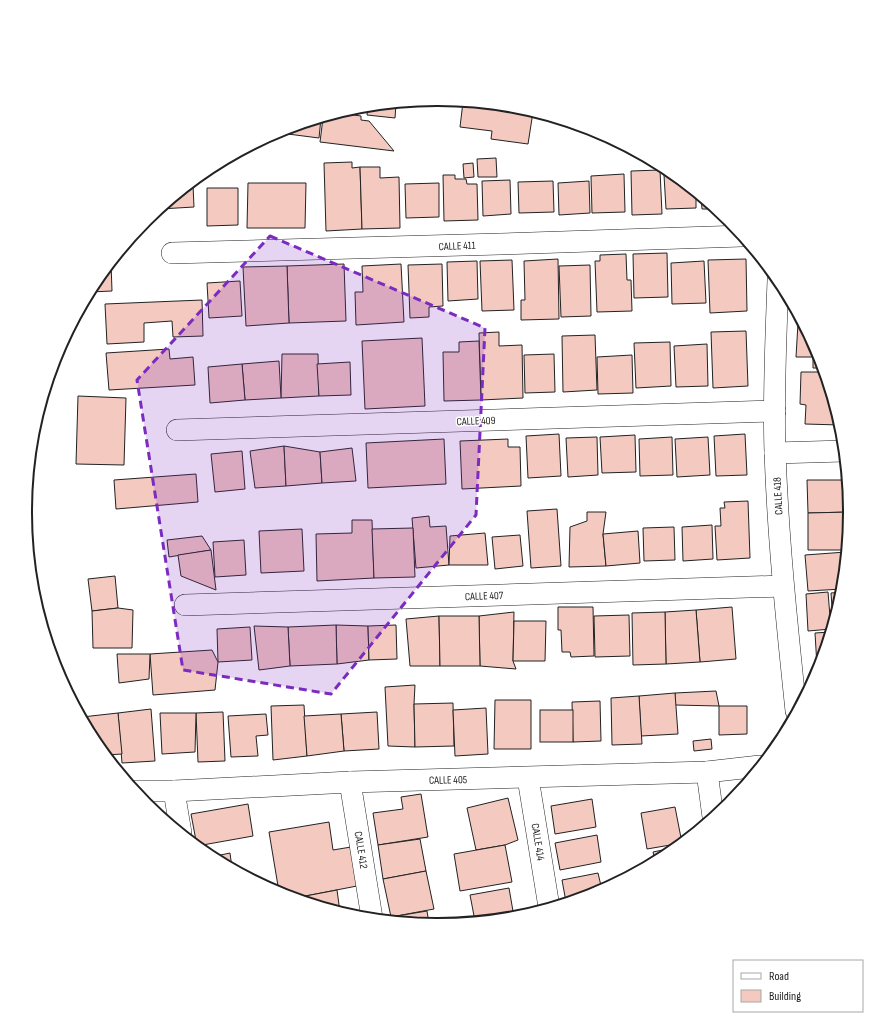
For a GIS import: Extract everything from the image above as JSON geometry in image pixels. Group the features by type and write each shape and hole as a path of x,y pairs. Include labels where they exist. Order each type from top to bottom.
{"street":[{"name":"CALLE 411","path":"172,253 734,236"},
{"name":"CALLE 418","path":"778,291 774,411 775,453 783,586 795,703"},
{"name":"CALLE 409","path":"177,430 774,411"},
{"path":"775,453 838,451"},
{"name":"CALLE 407","path":"185,605 783,586"},
{"name":"CALLE 405","path":"144,791 174,791 350,782 707,772 752,767"},
{"path":"707,772 712,810"},
{"name":"CALLE 414","path":"528,778 548,902"},
{"name":"CALLE 412","path":"350,782 371,912"},
{"path":"174,791 180,825"}],"highlighted area":[{"path":"270,236 485,328 476,515 331,694 183,670 137,380"}],"building":[{"path":"462,107 517,114 532,118 528,144 491,139 492,131 460,127"},
{"path":"396,109 395,118 367,115 367,113"},
{"path":"354,115 361,116 361,120 369,121 394,151 320,142 322,123"},
{"path":"320,124 319,138 290,134"},
{"path":"496,158 497,177 478,177 477,159"},
{"path":"352,162 352,168 360,167 362,229 326,231 324,163"},
{"path":"473,163 474,177 464,178 463,164"},
{"path":"360,167 380,167 380,178 399,177 400,228 362,229"},
{"path":"655,170 660,173 662,214 632,215 631,171"},
{"path":"624,174 625,212 592,213 591,176"},
{"path":"443,175 455,175 455,179 466,179 467,184 477,184 478,220 444,221"},
{"path":"664,176 696,200 696,208 666,209"},
{"path":"510,180 511,214 483,216 482,181"},
{"path":"553,181 554,212 519,213 518,182"},
{"path":"589,181 590,213 559,215 558,183"},
{"path":"248,183 306,183 305,228 247,228"},
{"path":"439,183 439,217 406,218 405,184"},
{"path":"193,188 194,207 168,209"},
{"path":"207,188 238,188 238,225 207,226"},
{"path":"702,204 707,209 702,209"},
{"path":"667,253 668,297 634,298 633,254"},
{"path":"626,254 627,280 631,280 632,311 597,312 595,261 600,261 600,255"},
{"path":"558,259 559,319 521,320 521,300 525,300 524,261"},
{"path":"746,259 747,311 710,313 708,260"},
{"path":"512,260 514,310 482,311 480,261"},
{"path":"477,261 478,299 448,301 447,262"},
{"path":"704,261 706,303 672,304 671,263"},
{"path":"344,264 346,321 289,323 287,266"},
{"path":"401,264 404,322 356,325 355,292 363,292 362,266"},
{"path":"442,264 443,306 429,307 429,317 410,318 408,265"},
{"path":"590,265 591,316 561,317 559,266"},
{"path":"287,266 289,323 246,326 243,267"},
{"path":"111,271 112,291 97,292"},
{"path":"240,281 242,316 209,318 207,283"},
{"path":"202,300 203,336 173,337 172,321 144,323 144,342 107,344 105,304"},
{"path":"798,327 812,357 796,357"},
{"path":"746,331 748,386 713,388 711,332"},
{"path":"499,332 499,346 522,345 523,398 481,400 479,333"},
{"path":"595,335 597,390 563,392 562,336"},
{"path":"422,338 425,406 365,409 362,341"},
{"path":"479,341 481,400 444,401 443,352 459,352 459,342"},
{"path":"670,342 671,386 636,388 634,343"},
{"path":"707,344 708,386 676,387 674,346"},
{"path":"169,349 170,359 193,357 195,385 109,390 106,353"},
{"path":"282,354 318,354 319,396 281,398"},
{"path":"554,354 555,392 525,393 524,355"},
{"path":"632,355 633,393 598,394 597,357"},
{"path":"813,360 816,368 813,368"},
{"path":"279,361 281,398 245,400 242,364"},
{"path":"350,362 351,395 319,396 317,364"},
{"path":"242,364 245,400 210,403 208,367"},
{"path":"801,372 817,372 833,425 805,424 806,405 800,404"},
{"path":"78,396 126,398 124,465 76,464"},
{"path":"559,434 561,476 528,478 526,436"},
{"path":"745,434 747,475 716,476 714,436"},
{"path":"635,435 636,472 602,473 600,437"},
{"path":"597,437 598,475 568,477 566,438"},
{"path":"672,437 673,475 640,476 639,439"},
{"path":"708,437 710,475 677,477 675,439"},
{"path":"444,439 446,484 368,488 366,443"},
{"path":"508,439 508,447 520,447 521,486 462,489 460,441"},
{"path":"284,446 286,486 255,488 250,451"},
{"path":"284,446 320,452 322,483 286,486"},
{"path":"352,448 356,481 322,483 320,452"},
{"path":"242,451 245,489 215,492 211,454"},
{"path":"196,474 198,502 116,509 114,480"},
{"path":"807,480 842,480 843,512 808,513"},
{"path":"748,501 750,558 717,560 715,526 721,526 720,508 725,508 724,502"},
{"path":"557,509 561,566 531,568 527,511"},
{"path":"587,512 606,512 603,534 606,566 569,567 570,527 587,521"},
{"path":"843,512 841,550 808,550 808,513"},
{"path":"429,516 430,527 446,526 449,565 416,568 412,518"},
{"path":"352,520 372,520 374,578 317,581 316,534 352,533"},
{"path":"712,525 713,559 683,561 682,527"},
{"path":"674,527 675,560 644,561 643,528"},
{"path":"413,528 415,577 374,578 372,529"},
{"path":"302,529 304,571 261,573 259,531"},
{"path":"638,531 640,563 606,566 603,534"},
{"path":"485,533 488,565 449,565 450,536"},
{"path":"520,535 523,566 495,569 492,537"},
{"path":"202,536 211,550 169,557 167,540"},
{"path":"244,540 246,575 215,577 213,542"},
{"path":"211,550 216,590 181,576 178,555"},
{"path":"841,552 835,589 808,591 805,555"},
{"path":"115,576 118,608 92,611 88,579"},
{"path":"828,592 830,614 825,630 808,631 806,594"},
{"path":"831,593 835,593 832,605"},
{"path":"558,607 593,607 594,656 571,657 570,652 562,652 561,630 558,630"},
{"path":"732,607 736,659 700,662 696,610"},
{"path":"118,608 133,610 132,648 93,648 92,611"},
{"path":"696,610 700,662 666,664 665,612"},
{"path":"514,612 513,661 516,669 480,666 479,616"},
{"path":"665,612 666,664 633,665 632,613"},
{"path":"629,615 630,656 595,657 594,616"},
{"path":"439,616 440,666 410,666 406,619"},
{"path":"439,616 479,616 480,666 440,666"},
{"path":"514,621 546,621 545,661 513,661"},
{"path":"336,625 368,626 369,660 337,664"},
{"path":"336,625 337,664 290,666 288,627"},
{"path":"396,625 397,659 369,660 368,626"},
{"path":"254,626 288,627 290,666 259,670"},
{"path":"250,627 252,660 218,662 217,629"},
{"path":"824,632 816,655 815,633"},
{"path":"212,650 218,662 215,690 153,695 150,654"},
{"path":"117,654 150,654 149,679 119,683"},
{"path":"415,685 415,747 388,746 385,687"},
{"path":"716,691 719,706 675,705 675,693"},
{"path":"675,693 678,734 641,736 639,696"},
{"path":"639,696 642,744 612,745 611,698"},
{"path":"495,700 531,700 531,749 494,749"},
{"path":"600,701 601,741 573,742 572,702"},
{"path":"453,703 454,746 415,747 414,704"},
{"path":"304,705 307,756 273,760 271,706"},
{"path":"719,706 747,706 747,734 719,735"},
{"path":"486,708 488,754 455,756 453,710"},
{"path":"151,709 155,761 122,763 118,713"},
{"path":"540,710 573,710 573,742 540,742"},
{"path":"223,712 225,761 198,762 196,713"},
{"path":"377,712 379,749 344,751 341,714"},
{"path":"118,713 122,754 113,755 87,716"},
{"path":"160,713 196,713 195,752 162,754"},
{"path":"266,714 268,735 256,736 258,756 231,757 228,716"},
{"path":"341,714 344,751 307,756 304,716"},
{"path":"711,739 712,749 694,751 693,741"},
{"path":"421,794 428,837 378,845 373,813 403,809 401,797"},
{"path":"508,798 518,840 505,845 476,850 467,808"},
{"path":"592,799 596,827 555,834 551,806"},
{"path":"248,804 253,836 206,844 195,837 191,814"},
{"path":"675,807 681,836 668,845 647,849 641,813"},
{"path":"329,822 333,850 351,847 357,886 306,896 278,885 269,832"},
{"path":"597,835 601,862 560,870 555,843"},
{"path":"420,839 426,871 383,879 378,845"},
{"path":"505,845 512,882 460,891 454,854"},
{"path":"661,850 654,855 653,852"},
{"path":"230,853 231,861 222,855"},
{"path":"426,871 434,909 399,916 391,915 383,879"},
{"path":"598,873 600,884 565,897 562,880"},
{"path":"509,888 513,911 474,916 470,895"},
{"path":"337,890 339,905 333,904 306,896"},
{"path":"427,911 428,918 411,917 399,916"}]}
